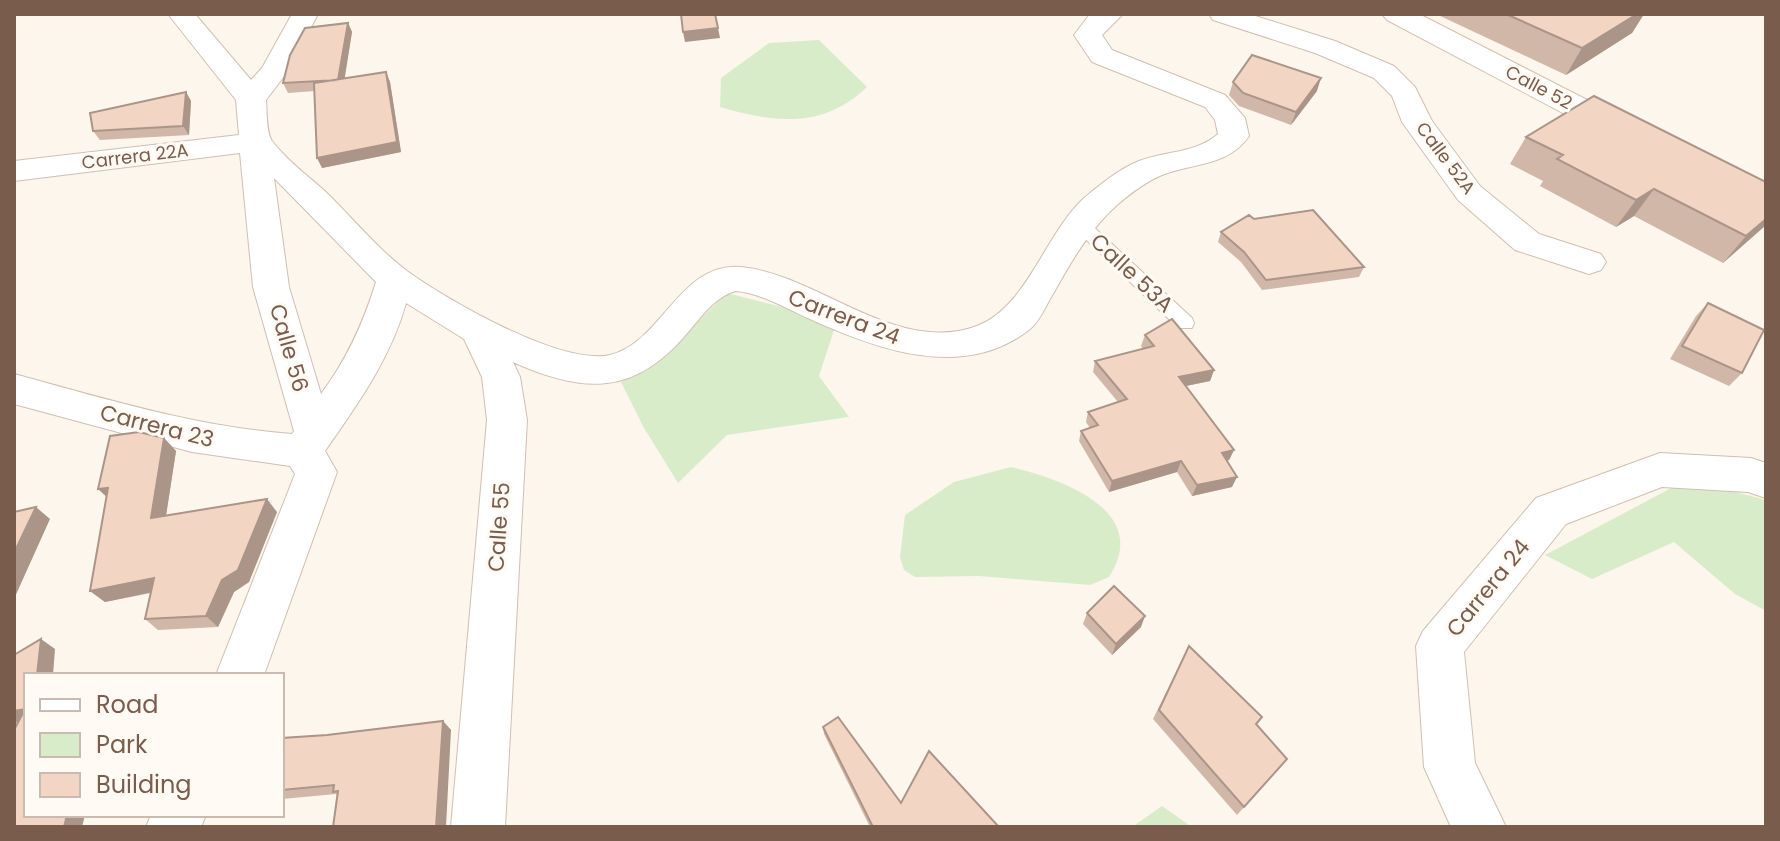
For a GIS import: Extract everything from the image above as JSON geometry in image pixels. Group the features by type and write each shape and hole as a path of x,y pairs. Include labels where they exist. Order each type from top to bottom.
{"street":[{"path":"181,14 185,23 251,99 274,71 305,14"},
{"name":"Carrera 24","path":"479,331 574,369 596,372 624,366 643,357 711,286 736,279 761,284 858,326 911,343 943,344 974,340 999,330 1019,318 1079,223 1141,172 1223,148 1234,136 1230,118 1215,101 1102,56 1088,35 1099,20 1110,14"},
{"name":"Calle 52A","path":"1222,14 1325,47 1384,72 1405,93 1417,122 1469,193 1527,242 1589,262"},
{"name":"Calle 52","path":"1397,14 1652,146"},
{"name":"Calle 56","path":"241,673 316,472 271,286 261,216 251,99"},
{"path":"256,142 394,279 479,331"},
{"name":"Carrera 22A","path":"14,171 256,142"},
{"path":"308,442 355,377 381,326 394,279"},
{"name":"Calle 55","path":"478,827 507,420 501,377 479,331"},
{"name":"Carrera 23","path":"14,389 208,441 252,449 308,442"},
{"name":"Carrera 24","path":"1479,827 1450,767 1440,646 1551,511 1660,470 1751,475 1766,481"}],"lane":[{"name":"Calle 53A","path":"1079,223 1185,323"}],"green space":[{"path":"819,40 867,87 850,101 816,116 798,119 760,117 720,107 721,78 769,43"},
{"path":"727,293 794,310 835,327 819,376 849,417 727,435 678,483 644,428 621,382 664,355"},
{"path":"1011,467 1076,490 1110,516 1119,534 1119,554 1109,577 1090,585 979,576 915,577 904,570 900,557 905,515 954,482"},
{"path":"1675,486 1728,490 1766,500 1766,611 1735,594 1674,542 1592,579 1545,555"},
{"path":"1162,806 1192,827 1132,827"}],"building":[{"path":"681,14 715,14 718,28 683,32"},
{"path":"1506,14 1637,14 1582,48"},
{"path":"348,23 338,80 283,83 290,55 305,28"},
{"path":"1252,55 1321,78 1296,112 1243,93 1233,82"},
{"path":"386,72 397,142 317,158 314,83"},
{"path":"186,92 183,126 93,131 90,113"},
{"path":"1594,96 1766,182 1766,219 1746,236 1654,189 1636,200 1557,159 1563,155 1526,137"},
{"path":"1313,210 1364,267 1266,280 1244,252 1221,232 1249,215 1254,219"},
{"path":"1708,303 1764,330 1742,373 1682,346"},
{"path":"1172,319 1214,370 1179,377 1234,450 1222,453 1237,477 1197,485 1181,461 1112,481 1081,431 1098,425 1088,412 1127,399 1095,361 1154,346 1145,335"},
{"path":"139,432 164,438 151,518 267,499 238,570 222,580 206,616 145,619 154,578 90,591 108,488 98,489 110,436"},
{"path":"36,507 14,553 14,512"},
{"path":"1114,586 1145,616 1116,644 1087,613"},
{"path":"41,639 37,673 24,673 24,709 14,711 14,655"},
{"path":"1189,646 1262,717 1256,724 1287,759 1244,807 1159,710"},
{"path":"24,711 24,817 66,817 64,827 14,827 14,730"},
{"path":"838,717 901,803 929,751 999,827 873,827 823,727"},
{"path":"443,721 436,827 333,827 338,791 333,792 334,785 284,790 284,738"}]}
